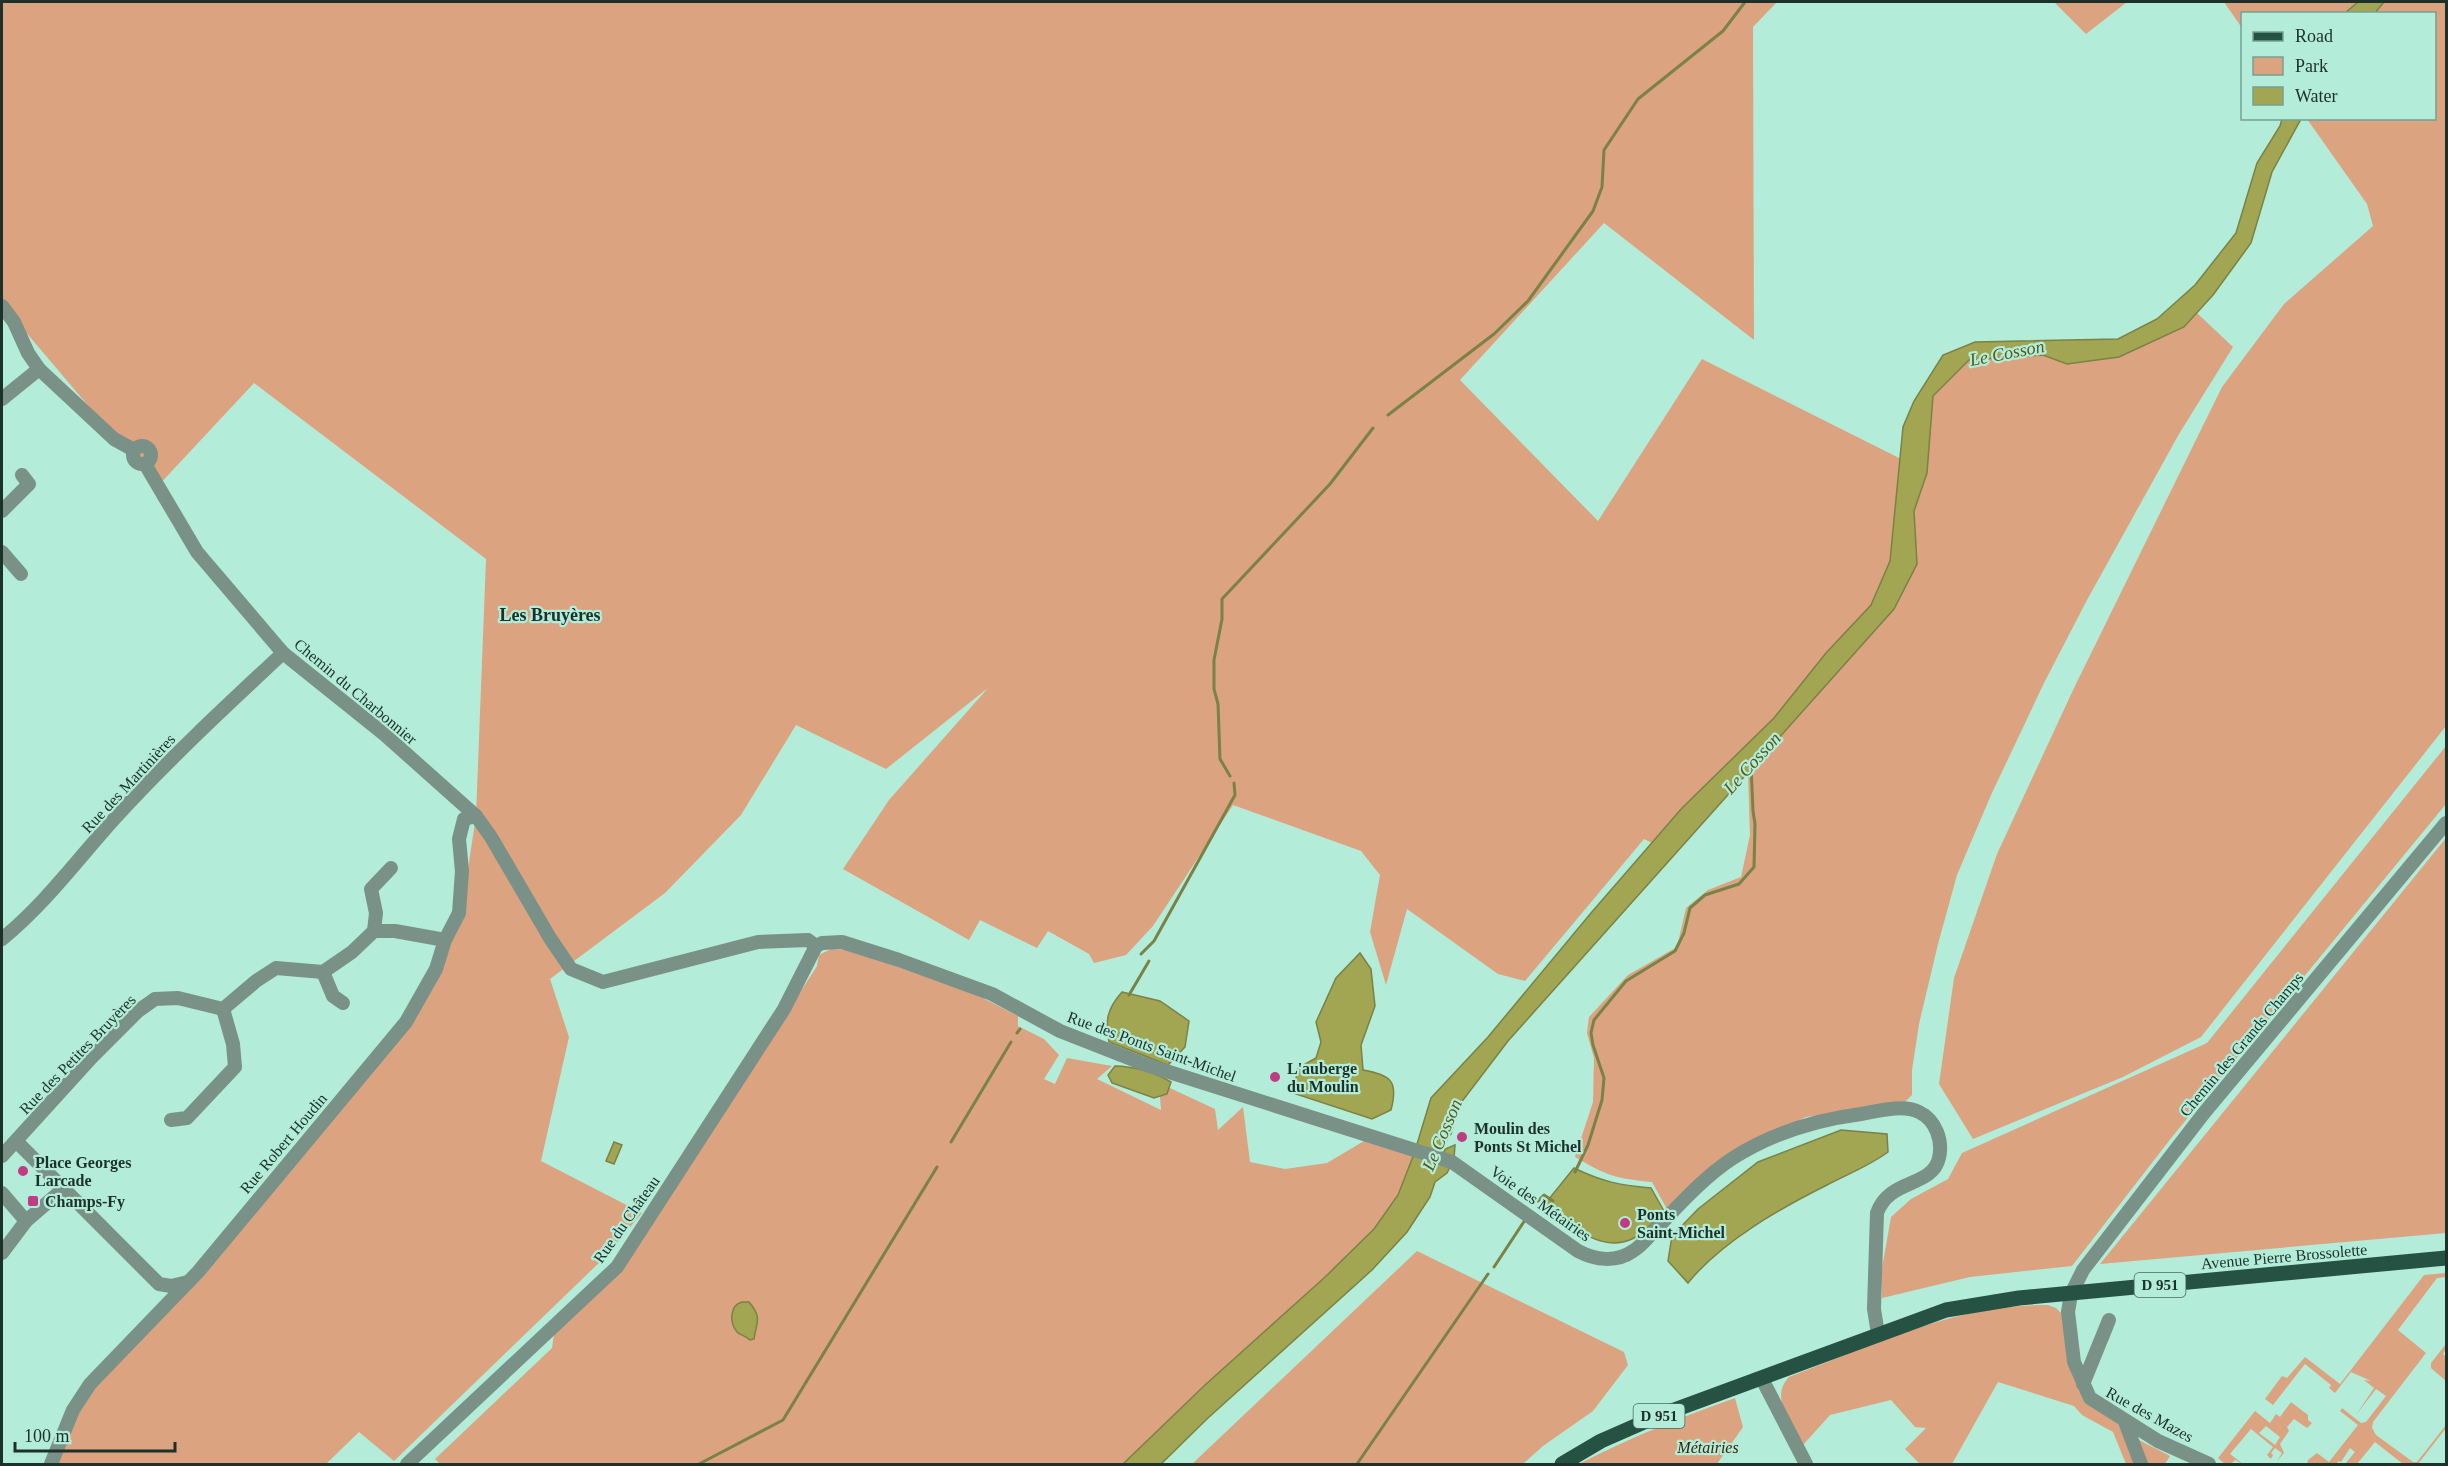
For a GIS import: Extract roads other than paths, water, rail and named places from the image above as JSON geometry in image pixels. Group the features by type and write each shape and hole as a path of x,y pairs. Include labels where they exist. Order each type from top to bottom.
{"main road":[{"name":"Avenue Pierre Brossolette","path":"1878,1334 1946,1310 2019,1298 2446,1258"},
{"name":"D 951","path":"1562,1464 1601,1441 1636,1426 1878,1334"}],"street":[{"path":"2,306 14,322 28,353 39,369 2,399"},
{"name":"Chemin du Charbonnier","path":"39,369 114,439 134,450 135,461 145,464 197,552 284,653 384,734 476,816 571,969 603,982 758,942 808,940 816,946"},
{"path":"2,511 29,484 22,475"},
{"path":"2,552 21,574"},
{"name":"Rue des Martinières","path":"2,939 23,921 113,820 166,766 284,653"},
{"name":"Rue Robert Houdin","path":"51,1464 73,1410 90,1384 188,1282 405,1022 436,969 445,940 459,913 462,871 459,839 465,819 476,816"},
{"name":"Chemin des Grands Champs","path":"2071,1294 2083,1270 2204,1113 2446,823"},
{"path":"374,932 376,913 371,889 391,868"},
{"path":"171,1120 187,1118 235,1067 233,1044 223,1010 256,981 276,968 323,972 352,952 374,932 395,931 445,940"},
{"name":"Rue des Ponts Saint-Michel","path":"816,946 822,943 842,942 899,960 992,994 1060,1031 1144,1064 1415,1150"},
{"name":"Rue du Château","path":"408,1464 617,1267 784,1010 816,946"},
{"path":"323,972 333,996 342,1003"},
{"name":"Rue des Petites Bruyères","path":"2,1156 77,1073 138,1011 155,999 177,998 223,1010"},
{"name":"Voie des Métairies","path":"1415,1150 1452,1162 1578,1251 1606,1260 1633,1251 1707,1178 1733,1158 1780,1133 1824,1119 1899,1108 1917,1110 1936,1128 1939,1156 1937,1163 1925,1176 1889,1193 1877,1213 1874,1309 1878,1334"},
{"path":"16,1142 159,1284 171,1286 188,1282"},
{"path":"2,1253 26,1221 62,1190"},
{"path":"2,1193 26,1221"},
{"path":"158,1315 161,1296 159,1284"},
{"name":"Rue des Mazes","path":"2071,1294 2068,1312 2074,1362 2090,1398 2125,1422 2209,1464"},
{"name":"Rue des Mazes","path":"2083,1384 2109,1320"},
{"path":"1762,1379 1780,1418 1806,1464"},
{"path":"2125,1422 2141,1464"}],"water":[{"path":"2358,2 2384,2 2376,12 2346,12"},
{"name":"Le Cosson","path":"2282,120 2300,120 2272,172 2251,243 2213,295 2184,327 2119,357 2067,364 2043,355 1969,360 1933,396 1927,473 1914,511 1917,564 1894,609 1508,1041 1460,1104 1451,1134 1438,1153 1440,1162 1445,1149 1455,1145 1454,1159 1447,1173 1435,1182 1430,1197 1407,1232 1372,1270 1208,1418 1161,1464 1123,1464 1374,1229 1398,1195 1414,1154 1431,1098 1488,1037 1682,808 1774,718 1826,653 1871,605 1890,561 1903,427 1914,401 1943,355 1975,342 2118,339 2157,319 2195,285 2236,233 2257,163"},
{"path":"1360,953 1371,969 1375,1006 1361,1045 1363,1070 1386,1077 1393,1085 1394,1092 1391,1110 1372,1119 1293,1093 1298,1068 1316,1058 1321,1042 1316,1022 1336,978"},
{"path":"1122,992 1160,1001 1189,1021 1185,1047 1168,1065 1109,1042 1108,1015"},
{"path":"1115,1066 1151,1073 1171,1082 1167,1094 1154,1098 1112,1083 1108,1075"},
{"path":"1841,1130 1887,1134 1888,1152 1752,1227 1717,1253 1688,1283 1668,1261 1672,1236 1698,1209 1758,1162"},
{"path":"614,1142 622,1145 614,1164 606,1161"},
{"path":"1574,1168 1611,1182 1651,1188 1664,1211 1632,1239 1620,1243 1596,1240 1574,1228 1544,1205"},
{"path":"742,1302 749,1302 756,1312 754,1339 750,1340 734,1328 733,1310"}],"waterway":[{"path":"1388,415 1494,334 1528,301 1593,211 1602,187 1604,150 1638,99 1723,31 1745,2"},
{"path":"1230,776 1220,759 1218,704 1214,689 1214,660 1222,619 1222,599 1330,484 1373,428"},
{"name":"Le Cosson","path":"1575,1172 1588,1145 1602,1100 1604,1078 1591,1033 1594,1020 1626,981 1675,951 1684,933 1690,908 1705,895 1739,884 1754,867 1755,824 1751,765"},
{"path":"1141,954 1154,941 1235,795 1234,783"},
{"path":"1129,995 1149,961"},
{"path":"1017,1033 1020,1029"},
{"path":"951,1142 1011,1042"},
{"path":"699,1464 783,1420 937,1167"},
{"path":"1538,1201 1544,1195 1553,1201"},
{"path":"1494,1267 1525,1220"},
{"path":"1357,1464 1488,1274"}],"place":[{"name":"L'auberge du Moulin","path":"1275,1077"},
{"name":"Moulin des Ponts St Michel","path":"1462,1137"},
{"name":"Place Georges Larcade","path":"23,1171"},
{"name":"Champs-Fy","path":"33,1201"},
{"name":"Ponts Saint-Michel","path":"1625,1223"}],"district":[{"name":"Les Bruyères","path":"550,615"}],"park label":[{"name":"Métairies","path":"1708,1447"}]}
